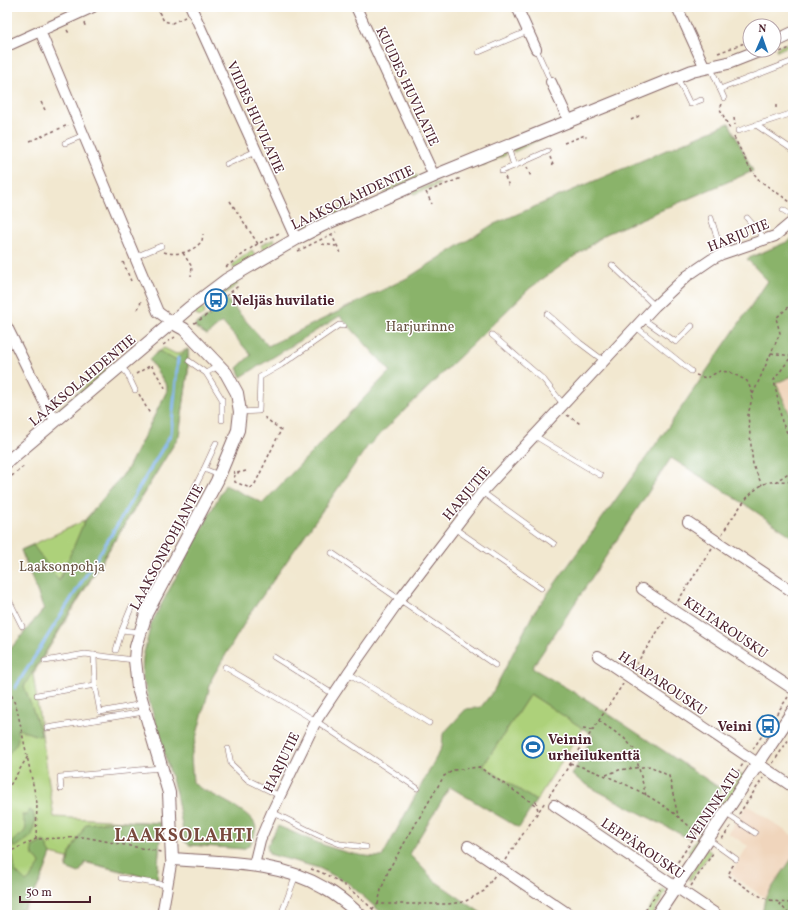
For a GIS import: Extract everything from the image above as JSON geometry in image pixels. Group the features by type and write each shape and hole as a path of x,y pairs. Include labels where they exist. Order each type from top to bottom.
{"street":[{"path":"7,46 94,7"},
{"path":"517,7 536,49"},
{"path":"677,7 708,68"},
{"name":"KUUDES HUVILATIE","path":"358,8 434,176"},
{"name":"VIIDES HUVILATIE","path":"192,10 296,239"},
{"path":"40,31 79,137 135,257 158,312 173,322"},
{"path":"782,39 793,34"},
{"name":"LAAKSOLAHDENTIE","path":"7,462 189,308 226,280 296,239 434,176 677,77 744,58"},
{"path":"551,82 569,121"},
{"name":"HARJUTIE","path":"254,865 260,840 272,812 316,721 348,672 482,492 655,306 698,268 722,254 775,236 793,221"},
{"name":"LAAKSONPOHJANTIE","path":"172,859 171,808 169,793 138,688 135,660 140,632 146,614 220,475 238,430 240,412 237,393 232,381 219,365 184,329 173,322"},
{"path":"7,327 48,410 56,420"},
{"path":"688,522 793,592"},
{"name":"KELTAROUSKU","path":"642,589 792,692"},
{"name":"HAAPAROUSKU","path":"598,656 793,787"},
{"name":"VEININKATU","path":"657,915 670,884 708,839 793,711"},
{"name":"LEPPÄROUSKU","path":"554,805 716,914"},
{"path":"468,846 570,915"},
{"path":"162,915 172,859 254,865 296,876 323,887 353,913"}],"lane":[{"path":"479,52 528,31"},
{"path":"536,49 551,82"},
{"path":"720,89 793,62"},
{"path":"708,68 724,98"},
{"path":"677,77 690,104 701,100"},
{"path":"738,131 793,113"},
{"path":"756,125 793,150"},
{"path":"65,143 79,137"},
{"path":"508,146 514,166"},
{"path":"227,164 256,151"},
{"path":"502,172 548,151"},
{"path":"783,210 793,216"},
{"path":"711,218 722,254"},
{"path":"748,218 766,240"},
{"path":"135,257 159,247"},
{"path":"612,265 655,306"},
{"path":"547,314 580,343 604,361"},
{"path":"639,323 676,342 692,326"},
{"path":"639,323 691,371"},
{"path":"240,412 258,411 260,377 281,365 339,325 344,326"},
{"path":"492,335 544,380 560,407"},
{"path":"189,361 206,373 222,399 222,420"},
{"path":"206,373 219,365"},
{"path":"121,367 135,390"},
{"path":"535,436 600,475"},
{"path":"194,490 216,443"},
{"path":"204,469 220,475"},
{"path":"482,492 554,544"},
{"path":"454,528 540,588"},
{"path":"332,553 495,665"},
{"path":"7,596 22,626"},
{"path":"116,650 131,608"},
{"path":"122,630 140,632"},
{"path":"45,661 85,654 135,660"},
{"path":"94,655 95,685 100,712 144,708"},
{"path":"274,658 333,694"},
{"path":"225,667 316,721 416,788"},
{"path":"348,672 429,723"},
{"path":"37,694 95,685"},
{"path":"47,728 144,708"},
{"path":"228,749 232,764 248,780 280,796"},
{"path":"61,789 60,776 162,768"},
{"path":"272,812 318,835 340,844 366,847"},
{"path":"725,813 755,833"},
{"path":"708,839 736,859"},
{"path":"281,915 296,876"},
{"path":"121,878 167,885"}],"path":[{"path":"156,7 164,21 172,22 192,10"},
{"path":"782,50 793,47"},
{"path":"724,98 720,109 749,168 759,180 793,204"},
{"path":"41,102 45,110"},
{"path":"630,120 639,116 640,119"},
{"path":"30,141 68,124 79,137"},
{"path":"564,143 585,135 586,138"},
{"path":"525,161 532,177"},
{"path":"502,172 509,186"},
{"path":"421,194 465,176"},
{"path":"426,192 432,204"},
{"path":"230,201 258,244"},
{"path":"296,252 338,231"},
{"path":"159,247 165,253 190,252 202,241 203,234"},
{"path":"331,234 342,255"},
{"path":"322,244 337,246"},
{"path":"183,253 192,267 191,276"},
{"path":"123,262 131,280"},
{"path":"184,329 208,314 223,298 243,283"},
{"path":"793,295 793,312"},
{"path":"137,309 140,306 142,298"},
{"path":"762,485 753,465 749,442 748,415 753,394 780,333 776,318 792,304"},
{"path":"771,353 792,356 774,380 782,422 793,445"},
{"path":"129,378 151,365 166,389"},
{"path":"691,371 697,377 706,378 720,371 730,372 747,381 753,394"},
{"path":"135,390 150,414"},
{"path":"560,407 582,425"},
{"path":"246,471 237,473 234,478 235,482 250,488 254,486 281,430 264,417"},
{"path":"7,480 24,466"},
{"path":"775,482 793,470"},
{"path":"372,909 378,904 448,904 464,902 484,891 593,730 716,541 746,501 762,485 775,482 793,482"},
{"path":"7,684 17,709 38,803 36,839"},
{"path":"642,915 670,884 697,834 792,692"},
{"path":"599,720 624,738 634,749 640,767 646,796"},
{"path":"583,728 593,730"},
{"path":"7,790 28,756"},
{"path":"570,764 606,775 646,796 678,816 697,834"},
{"path":"606,775 619,770 650,766 669,776 678,816"},
{"path":"378,904 380,890 389,869 444,776 454,770 480,767 537,806"},
{"path":"536,801 538,812"},
{"path":"7,853 36,839 84,837 159,852 162,852 163,846"},
{"path":"736,859 728,875 764,900 779,903 793,903"},
{"path":"779,903 790,915"}],"shaded area":[{"path":"793,376 793,421 776,383"},
{"path":"747,805 793,836 793,857 765,898 730,874 748,846 728,833"}],"green space":[{"path":"793,41 793,44 782,49 782,46"},
{"name":"Harjurinne","path":"729,123 753,171 606,234 530,288 367,447 251,612 212,678 191,757 193,782 198,787 236,807 249,817 256,826 253,840 243,849 190,845 185,842 176,793 142,676 143,657 151,624 225,485 263,503 390,371 340,316 241,377 237,368 251,355 222,322 207,335 196,328 195,325 213,313 226,298 268,346 409,277 492,225"},
{"path":"557,131 514,152 512,149"},
{"path":"505,151 506,155 484,165 478,165"},
{"path":"417,175 419,178 384,193 383,191"},
{"path":"439,182 440,184 414,194 412,192"},
{"path":"357,201 358,204 306,228 305,224"},
{"path":"793,237 793,376 776,383 793,421 793,537 740,501 671,458 532,668 589,701 721,789 688,838 592,788 572,775 593,735 530,694 483,766 536,801 519,828 450,787 409,854 435,881 484,915 384,915 348,883 319,868 269,854 267,846 278,826 341,851 382,857 442,747 443,734 466,709 481,707 494,690 533,614 666,430 768,281 747,259 789,241"},
{"path":"274,239 275,241 263,250 261,245"},
{"path":"252,250 255,256 234,269 232,265"},
{"path":"236,281 238,284 222,296 219,293"},
{"path":"200,307 205,312 200,317 195,312"},
{"name":"Laaksonpohja","path":"164,348 176,354 188,349 188,372 179,436 33,674 54,817 161,823 157,880 51,854 42,876 21,915 7,915 7,653 44,609 21,550 84,521 127,470 167,391 167,386 149,359"},
{"path":"188,349 188,372 179,436 24,686 42,735 38,736 17,729 17,742 9,753 7,759 7,653 44,609 21,550 33,545 59,581 84,522 127,470 167,391 167,386 149,359 159,351 175,360"},
{"path":"114,362 116,364 61,410 57,410"},
{"name":"Veinin urheilukenttä","path":"530,694 583,728 536,801 483,766"},
{"path":"741,773 744,776 692,854 688,851"},
{"path":"29,810 33,812 35,821 32,836 16,847 13,847 12,842 23,833 26,828 22,815 27,815"},
{"path":"116,821 161,823 157,880 86,862 79,873 66,868 70,853 86,824"},
{"path":"44,841 51,854 35,891 23,908 15,913 7,915 7,895 10,885 7,882 7,860 13,856 15,871 26,882 30,879 40,864 33,856 32,847"},
{"path":"707,849 711,852 689,880 688,878"},
{"path":"793,857 793,915 762,915 765,898"},
{"path":"663,889 666,891 652,915 645,915"}],"waterway":[{"path":"15,688 110,537 171,434 178,358"}],"place":[{"name":"Neljäs huvilatie","path":"216,300"},
{"name":"Veini","path":"768,726"},
{"name":"Veinin urheilukenttä","path":"533,747"}],"district":[{"name":"LAAKSOLAHTI","path":"184,835"}]}
